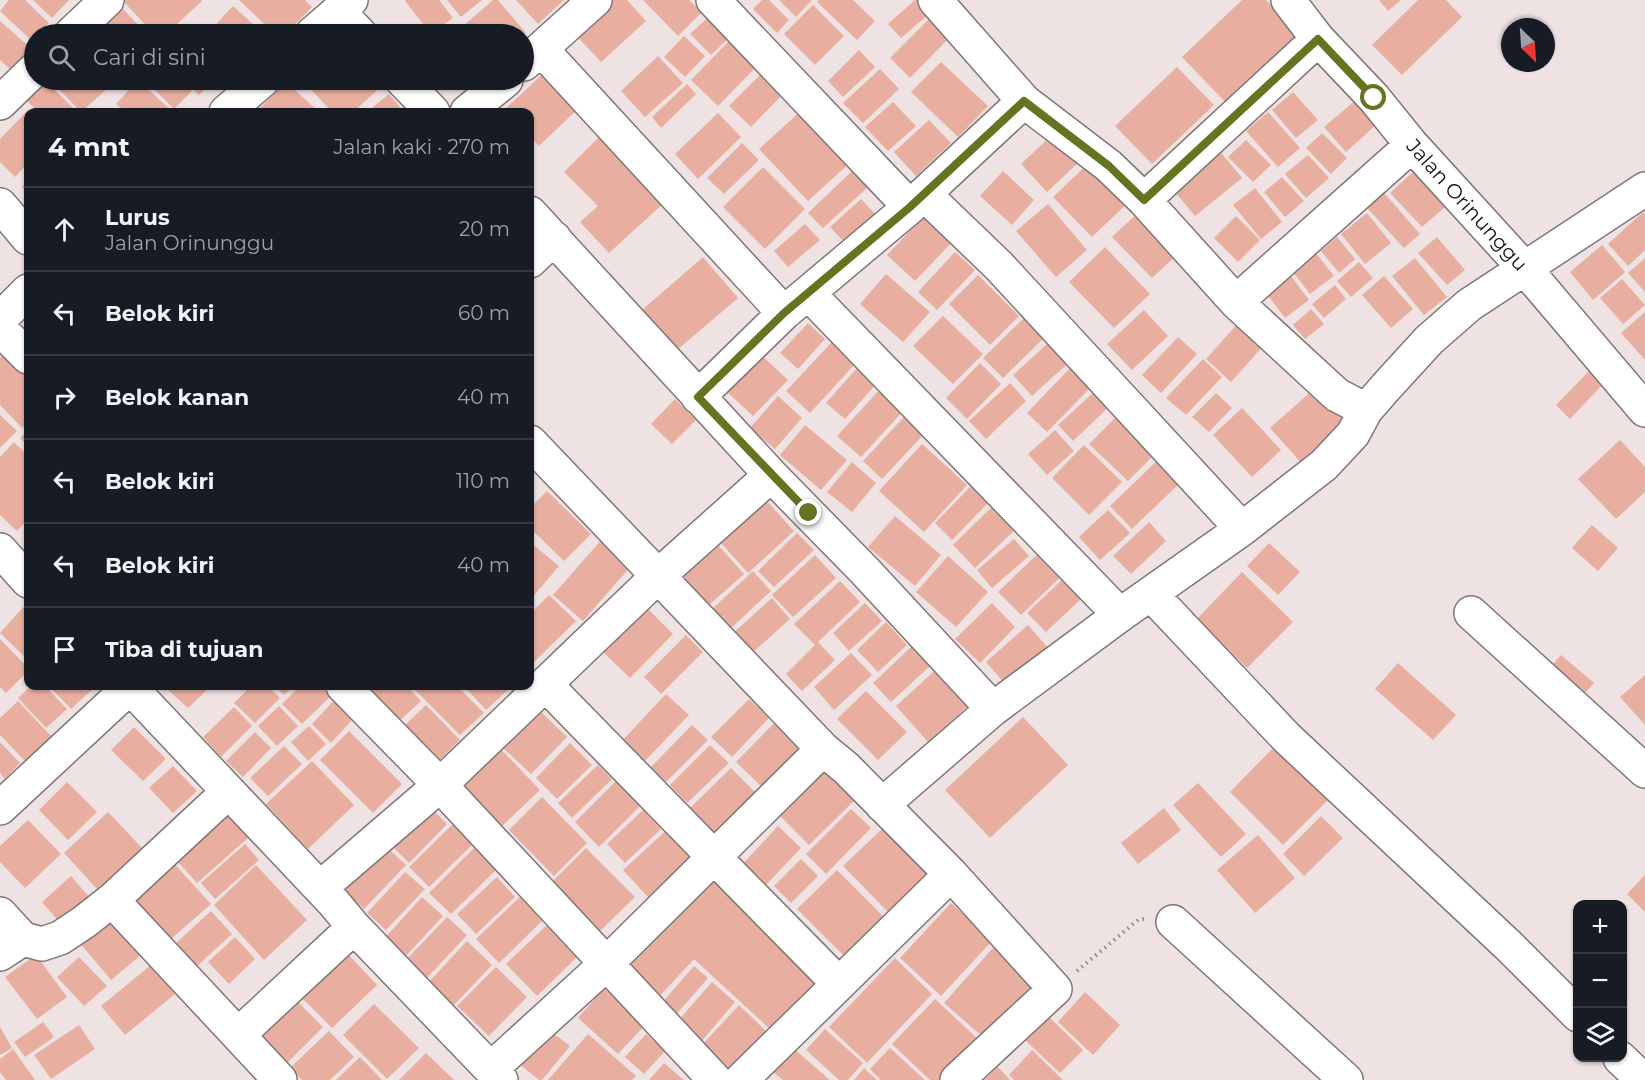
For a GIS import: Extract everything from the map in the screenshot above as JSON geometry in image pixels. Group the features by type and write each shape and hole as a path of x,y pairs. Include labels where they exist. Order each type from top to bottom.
{"street":[{"path":"82,24 107,0"},
{"path":"534,55 595,0"},
{"path":"713,0 917,200 999,266 1242,529"},
{"path":"935,0 1024,101 1109,166 1144,200 1236,302 1337,395 1366,410"},
{"name":"Jalan Orinunggu","path":"1288,0 1318,39 1374,98 1412,145 1526,270 1645,410"},
{"path":"331,12 347,24"},
{"path":"1144,200 1318,39"},
{"path":"534,59 796,303 1120,615"},
{"path":"0,103 24,80"},
{"path":"233,108 252,90"},
{"path":"412,90 429,108"},
{"path":"472,108 494,90"},
{"path":"698,397 796,303 917,200 1024,101"},
{"path":"1236,302 1412,145"},
{"path":"882,805 993,709 1242,529 1324,465 1353,434 1366,410 1429,340 1469,305 1526,270 1645,189"},
{"path":"0,205 24,233"},
{"path":"534,217 698,397 993,709"},
{"path":"534,257 554,238"},
{"path":"0,319 24,295"},
{"path":"0,329 24,353"},
{"path":"536,463 658,576 823,749 846,768 951,874 1055,989 957,1080"},
{"path":"320,888 440,785 658,576 771,475"},
{"path":"1151,594 1287,738 1510,947 1573,1010"},
{"path":"1471,613 1645,771"},
{"path":"546,685 839,984"},
{"path":"0,808 126,690"},
{"path":"134,690 354,927 496,1074 823,749"},
{"path":"347,690 440,785 715,1080"},
{"path":"0,914 11,946 42,944 60,939 112,900 228,792"},
{"path":"741,1080 951,874"},
{"path":"112,900 280,1080"},
{"path":"1173,922 1346,1080"},
{"path":"238,1035 354,927"},
{"path":"1624,1062 1643,1080"}],"path":[{"path":"1055,989 1138,920 1156,916 1173,922"}],"building":[{"path":"9,0 25,0 49,23 24,24 24,34 0,11"},
{"path":"33,0 69,0 52,18"},
{"path":"239,0 305,0 312,7 296,24 264,24"},
{"path":"439,0 453,18 445,24 423,24 405,1"},
{"path":"447,0 482,0 461,17"},
{"path":"493,0 498,0 518,24 465,24"},
{"path":"516,0 564,0 538,24"},
{"path":"606,0 627,0 646,21 601,62 572,31"},
{"path":"643,0 689,0 702,12 678,36"},
{"path":"762,0 769,0 789,20 777,33 753,9"},
{"path":"779,0 812,0 796,17"},
{"path":"819,0 853,0 875,21 857,40 817,2"},
{"path":"915,0 918,0 930,13 901,38 888,24"},
{"path":"1242,0 1266,0 1303,37 1230,107 1182,57"},
{"path":"1379,0 1401,0 1388,11"},
{"path":"1418,0 1446,0 1462,17 1402,75 1372,45"},
{"path":"123,1 202,1 177,24 145,24"},
{"path":"813,5 844,36 815,65 784,34"},
{"path":"120,6 137,24 101,24"},
{"path":"233,6 253,24 216,24"},
{"path":"714,12 734,33 711,55 690,34"},
{"path":"929,19 948,39 910,78 890,58"},
{"path":"0,21 24,42 24,60 13,72 0,60"},
{"path":"684,36 705,56 685,77 664,57"},
{"path":"728,42 755,68 718,106 691,80"},
{"path":"859,50 875,67 843,97 828,81"},
{"path":"658,56 683,83 645,117 621,91"},
{"path":"941,62 988,106 958,137 911,92"},
{"path":"1177,67 1214,105 1152,164 1115,126"},
{"path":"548,69 582,105 539,146 534,140 534,108 506,108 525,90 534,90 534,82"},
{"path":"880,69 899,89 863,123 843,103"},
{"path":"760,75 781,96 751,127 729,106"},
{"path":"687,84 696,94 661,128 652,117"},
{"path":"37,90 55,90 73,108 35,108 26,100"},
{"path":"60,90 106,90 86,108 77,108"},
{"path":"129,90 149,90 169,108 121,108 116,104"},
{"path":"155,90 192,91 175,108"},
{"path":"194,90 204,90 199,95"},
{"path":"278,90 295,90 315,108 260,108"},
{"path":"311,90 378,90 357,108 328,108"},
{"path":"1293,92 1318,120 1296,138 1272,110"},
{"path":"389,94 401,108 372,108"},
{"path":"1356,100 1377,124 1346,152 1324,127"},
{"path":"893,102 916,126 888,151 865,127"},
{"path":"804,108 853,160 808,201 759,149"},
{"path":"1268,112 1300,148 1278,167 1246,131"},
{"path":"718,113 741,137 698,179 675,154"},
{"path":"24,114 24,167 15,177 0,162 0,139"},
{"path":"929,120 951,143 916,176 894,152"},
{"path":"1322,133 1347,158 1331,174 1306,148"},
{"path":"1053,134 1079,162 1047,192 1021,164"},
{"path":"600,136 664,203 609,253 580,222 598,206 564,172"},
{"path":"1246,140 1271,165 1253,182 1228,157"},
{"path":"742,143 759,160 724,194 707,178"},
{"path":"1218,149 1242,178 1195,216 1171,187"},
{"path":"1308,155 1329,178 1306,198 1285,174"},
{"path":"1092,160 1132,199 1092,237 1053,197"},
{"path":"763,167 805,209 765,249 723,207"},
{"path":"852,171 868,187 823,228 808,213"},
{"path":"1003,171 1034,200 1012,225 980,196"},
{"path":"1413,172 1445,207 1422,227 1390,193"},
{"path":"1282,177 1304,201 1285,217 1264,192"},
{"path":"1255,188 1282,222 1261,239 1233,205"},
{"path":"1384,193 1420,234 1404,248 1367,208"},
{"path":"861,199 878,217 847,245 830,227"},
{"path":"1048,204 1087,250 1056,277 1016,231"},
{"path":"1142,209 1181,251 1152,278 1112,237"},
{"path":"1643,212 1645,214 1645,250 1628,266 1608,244"},
{"path":"1367,213 1391,243 1365,264 1341,234"},
{"path":"926,214 954,240 915,281 887,255"},
{"path":"1236,216 1260,240 1238,262 1214,238"},
{"path":"805,224 820,240 788,267 774,251"},
{"path":"1337,237 1355,259 1339,273 1321,251"},
{"path":"1437,237 1465,270 1447,285 1418,253"},
{"path":"1602,245 1625,272 1593,300 1570,272"},
{"path":"1105,247 1150,294 1114,328 1069,282"},
{"path":"955,252 975,270 937,310 918,292"},
{"path":"1315,252 1334,276 1310,294 1292,271"},
{"path":"703,257 738,298 677,350 642,310"},
{"path":"1415,258 1447,297 1424,315 1392,276"},
{"path":"1645,258 1645,292 1628,273"},
{"path":"1359,262 1373,278 1351,297 1337,281"},
{"path":"1288,272 1309,300 1285,318 1264,290"},
{"path":"886,274 930,312 903,342 860,304"},
{"path":"978,275 1019,316 990,345 949,304"},
{"path":"1384,276 1413,309 1391,328 1362,295"},
{"path":"1622,279 1645,305 1623,324 1600,298"},
{"path":"1335,285 1346,299 1324,318 1312,304"},
{"path":"1311,309 1324,324 1305,339 1293,325"},
{"path":"1144,310 1168,336 1132,370 1107,344"},
{"path":"1645,312 1645,360 1621,333"},
{"path":"1027,315 1047,335 1003,378 983,358"},
{"path":"943,316 983,354 953,384 913,346"},
{"path":"1239,322 1264,345 1231,382 1206,359"},
{"path":"808,323 825,339 798,369 780,353"},
{"path":"1058,334 1077,355 1032,396 1013,375"},
{"path":"1178,337 1197,354 1161,393 1142,375"},
{"path":"833,341 856,363 810,413 786,391"},
{"path":"756,350 788,380 753,416 722,387"},
{"path":"4,354 24,375 24,426 22,428 0,405 0,358"},
{"path":"1203,359 1222,377 1186,415 1166,398"},
{"path":"980,363 1001,384 967,419 946,398"},
{"path":"857,368 876,384 845,419 826,403"},
{"path":"1070,368 1090,388 1047,432 1027,413"},
{"path":"1590,370 1604,383 1570,419 1556,405"},
{"path":"1010,383 1026,401 986,439 969,421"},
{"path":"882,387 905,409 861,457 837,436"},
{"path":"1315,388 1350,427 1305,467 1270,428"},
{"path":"1095,391 1110,406 1073,441 1058,425"},
{"path":"1216,393 1232,408 1209,432 1192,417"},
{"path":"778,396 802,418 775,449 750,428"},
{"path":"675,399 696,420 672,444 651,424"},
{"path":"1125,408 1163,446 1128,481 1089,444"},
{"path":"1242,408 1281,450 1252,477 1213,435"},
{"path":"0,415 17,431 0,448"},
{"path":"904,417 924,434 882,479 863,461"},
{"path":"805,425 847,460 821,490 780,455"},
{"path":"1055,430 1074,451 1047,475 1028,454"},
{"path":"1620,440 1645,467 1645,492 1616,519 1578,479"},
{"path":"14,442 24,452 24,523 17,531 0,515 0,457"},
{"path":"922,444 967,485 924,532 879,491"},
{"path":"1084,445 1122,482 1089,515 1052,478"},
{"path":"1162,456 1184,479 1132,529 1110,506"},
{"path":"852,462 876,483 852,512 827,492"},
{"path":"975,482 992,499 952,540 935,523"},
{"path":"547,491 591,534 564,561 534,532 534,504"},
{"path":"767,501 794,531 748,573 721,543"},
{"path":"996,503 1019,526 975,568 953,545"},
{"path":"1108,510 1130,533 1100,560 1079,537"},
{"path":"895,516 941,555 915,586 868,547"},
{"path":"1149,522 1166,541 1131,574 1113,556"},
{"path":"1592,525 1618,548 1598,571 1572,548"},
{"path":"797,533 814,550 774,587 758,571"},
{"path":"603,538 633,564 583,621 553,595"},
{"path":"1014,539 1029,556 992,588 977,570"},
{"path":"1269,543 1300,572 1278,595 1247,566"},
{"path":"1048,544 1071,567 1021,615 998,592"},
{"path":"534,545 559,566 534,595"},
{"path":"719,546 744,574 709,605 684,577"},
{"path":"815,555 836,578 793,617 772,595"},
{"path":"948,556 988,592 956,627 916,592"},
{"path":"753,571 771,591 730,629 712,609"},
{"path":"1242,572 1293,622 1247,668 1197,619"},
{"path":"1064,578 1083,597 1046,632 1027,613"},
{"path":"840,581 860,602 818,642 835,660 802,691 786,674 815,645 794,624"},
{"path":"549,595 576,621 534,662 534,610"},
{"path":"772,598 790,619 751,654 732,634"},
{"path":"865,603 882,621 849,651 833,633"},
{"path":"992,603 1015,627 980,663 955,639"},
{"path":"644,605 673,634 630,678 600,649"},
{"path":"24,606 24,656 0,633"},
{"path":"886,622 907,645 878,672 857,650"},
{"path":"1028,625 1049,649 1007,686 986,662"},
{"path":"686,635 703,652 661,694 644,677"},
{"path":"0,639 24,664 24,675 6,693 0,687"},
{"path":"912,646 930,666 891,702 873,683"},
{"path":"851,653 872,675 834,710 814,687"},
{"path":"1561,655 1594,683 1580,699 1547,671"},
{"path":"1398,663 1456,715 1433,740 1375,689"},
{"path":"942,664 975,700 928,742 896,706"},
{"path":"1645,675 1645,725 1620,697"},
{"path":"27,690 49,690 67,709 46,728 18,698"},
{"path":"53,690 92,690 71,709"},
{"path":"168,690 207,690 188,708"},
{"path":"247,690 271,690 280,698 255,723 234,703"},
{"path":"278,690 290,690 284,695"},
{"path":"296,690 331,690 334,693 302,724 282,704"},
{"path":"363,690 411,690 421,701 395,725"},
{"path":"415,690 461,690 484,713 460,735"},
{"path":"468,690 508,690 486,710"},
{"path":"866,691 907,732 878,760 837,719"},
{"path":"340,694 359,712 331,743 312,724"},
{"path":"666,694 689,715 643,763 621,742"},
{"path":"749,699 769,718 732,757 711,737"},
{"path":"18,701 52,737 26,762 0,735 0,718"},
{"path":"426,705 460,740 437,762 403,727"},
{"path":"279,706 298,726 277,746 258,726"},
{"path":"234,707 252,726 221,757 203,737"},
{"path":"538,709 567,737 531,774 502,747"},
{"path":"783,714 814,743 767,792 736,762"},
{"path":"1023,717 1068,765 990,838 945,790"},
{"path":"692,725 708,740 666,782 651,767"},
{"path":"309,726 326,744 308,761 291,742"},
{"path":"134,727 166,759 143,781 111,750"},
{"path":"349,731 402,784 373,813 320,760"},
{"path":"255,732 271,748 243,777 226,761"},
{"path":"0,742 20,763 5,779 0,773"},
{"path":"495,743 540,790 501,827 456,780"},
{"path":"570,743 592,765 557,799 536,778"},
{"path":"710,745 729,763 687,803 670,785"},
{"path":"1276,745 1330,798 1283,845 1230,792"},
{"path":"284,746 302,764 268,796 250,778"},
{"path":"312,761 354,805 308,849 266,804"},
{"path":"831,761 862,793 809,845 777,813"},
{"path":"598,765 612,779 572,818 558,803"},
{"path":"173,766 197,791 173,813 149,788"},
{"path":"731,768 759,796 718,837 690,808"},
{"path":"619,778 643,803 599,847 575,822"},
{"path":"67,782 97,812 68,840 39,810"},
{"path":"1198,783 1246,834 1221,857 1173,805"},
{"path":"542,797 587,843 554,876 509,830"},
{"path":"222,807 249,837 197,883 170,853"},
{"path":"430,807 447,824 409,863 391,845"},
{"path":"1164,808 1181,830 1138,864 1121,843"},
{"path":"851,809 871,828 826,874 806,854"},
{"path":"643,810 661,829 625,863 607,844"},
{"path":"108,812 142,848 97,889 64,853"},
{"path":"1321,816 1343,838 1304,876 1283,854"},
{"path":"28,820 61,854 25,888 0,862 0,846"},
{"path":"455,822 475,842 429,887 409,867"},
{"path":"671,826 697,854 649,898 623,870"},
{"path":"778,826 801,848 763,888 740,867"},
{"path":"885,826 932,874 890,914 843,866"},
{"path":"1258,835 1295,878 1255,913 1217,870"},
{"path":"381,842 406,865 364,909 340,886"},
{"path":"245,844 259,860 215,899 201,883"},
{"path":"475,847 497,869 451,914 429,893"},
{"path":"586,848 635,897 597,934 548,886"},
{"path":"168,857 211,904 164,945 122,899"},
{"path":"801,859 818,876 791,903 774,886"},
{"path":"256,865 307,920 264,960 214,905"},
{"path":"837,870 886,919 846,958 797,909"},
{"path":"405,872 425,889 386,930 367,913"},
{"path":"1645,875 1645,912 1627,894"},
{"path":"71,876 90,898 61,924 42,902"},
{"path":"497,877 515,897 476,934 457,914"},
{"path":"712,878 820,980 772,1031 694,959 656,1000 625,970"},
{"path":"521,896 544,919 499,963 476,939"},
{"path":"422,897 443,916 404,958 383,940"},
{"path":"951,903 992,941 941,996 900,958"},
{"path":"211,911 232,934 196,967 175,944"},
{"path":"111,916 142,954 111,980 79,942"},
{"path":"447,917 467,935 427,978 407,959"},
{"path":"547,925 578,956 537,996 506,964"},
{"path":"235,937 255,959 229,984 208,962"},
{"path":"1000,940 1040,976 984,1038 944,1003"},
{"path":"467,941 492,965 453,1006 428,983"},
{"path":"346,952 377,985 332,1028 300,996"},
{"path":"36,955 67,997 37,1019 5,977"},
{"path":"79,957 107,986 84,1006 57,977"},
{"path":"895,958 932,994 867,1063 829,1027"},
{"path":"151,965 175,994 125,1035 101,1006"},
{"path":"694,966 708,978 674,1017 660,1005"},
{"path":"496,967 527,997 489,1036 457,1006"},
{"path":"712,982 735,1002 701,1042 677,1022"},
{"path":"604,988 645,1025 618,1054 578,1018"},
{"path":"288,992 323,1027 287,1063 252,1028"},
{"path":"1085,992 1120,1025 1093,1055 1058,1022"},
{"path":"935,999 978,1039 939,1080 930,1080 892,1044"},
{"path":"374,1004 419,1048 387,1079 343,1035"},
{"path":"739,1005 769,1034 733,1073 702,1045"},
{"path":"1048,1016 1083,1050 1060,1073 1025,1040"},
{"path":"43,1022 54,1037 25,1057 14,1042"},
{"path":"79,1025 95,1049 51,1079 34,1055"},
{"path":"0,1027 12,1048 0,1055"},
{"path":"546,1028 570,1046 542,1080 539,1080 518,1063"},
{"path":"825,1029 863,1063 848,1080 839,1080 806,1050"},
{"path":"329,1031 354,1057 330,1080 302,1080 290,1068"},
{"path":"588,1034 636,1076 632,1080 548,1080"},
{"path":"646,1034 665,1051 644,1074 625,1057"},
{"path":"793,1048 830,1080 783,1080 773,1072"},
{"path":"890,1048 925,1080 881,1080 870,1069"},
{"path":"13,1049 35,1080 6,1080 0,1072 0,1059"},
{"path":"1032,1050 1063,1080 1014,1080 1009,1075"},
{"path":"426,1053 454,1080 399,1080"},
{"path":"360,1057 382,1080 336,1080"},
{"path":"664,1063 684,1080 649,1080"},
{"path":"998,1067 1010,1080 984,1080"},
{"path":"864,1068 877,1080 854,1080"}],"route":[{"path":"809,513 698,397 784,313 910,207 1024,101 1080,142 1144,200 1318,39 1374,98"}]}
